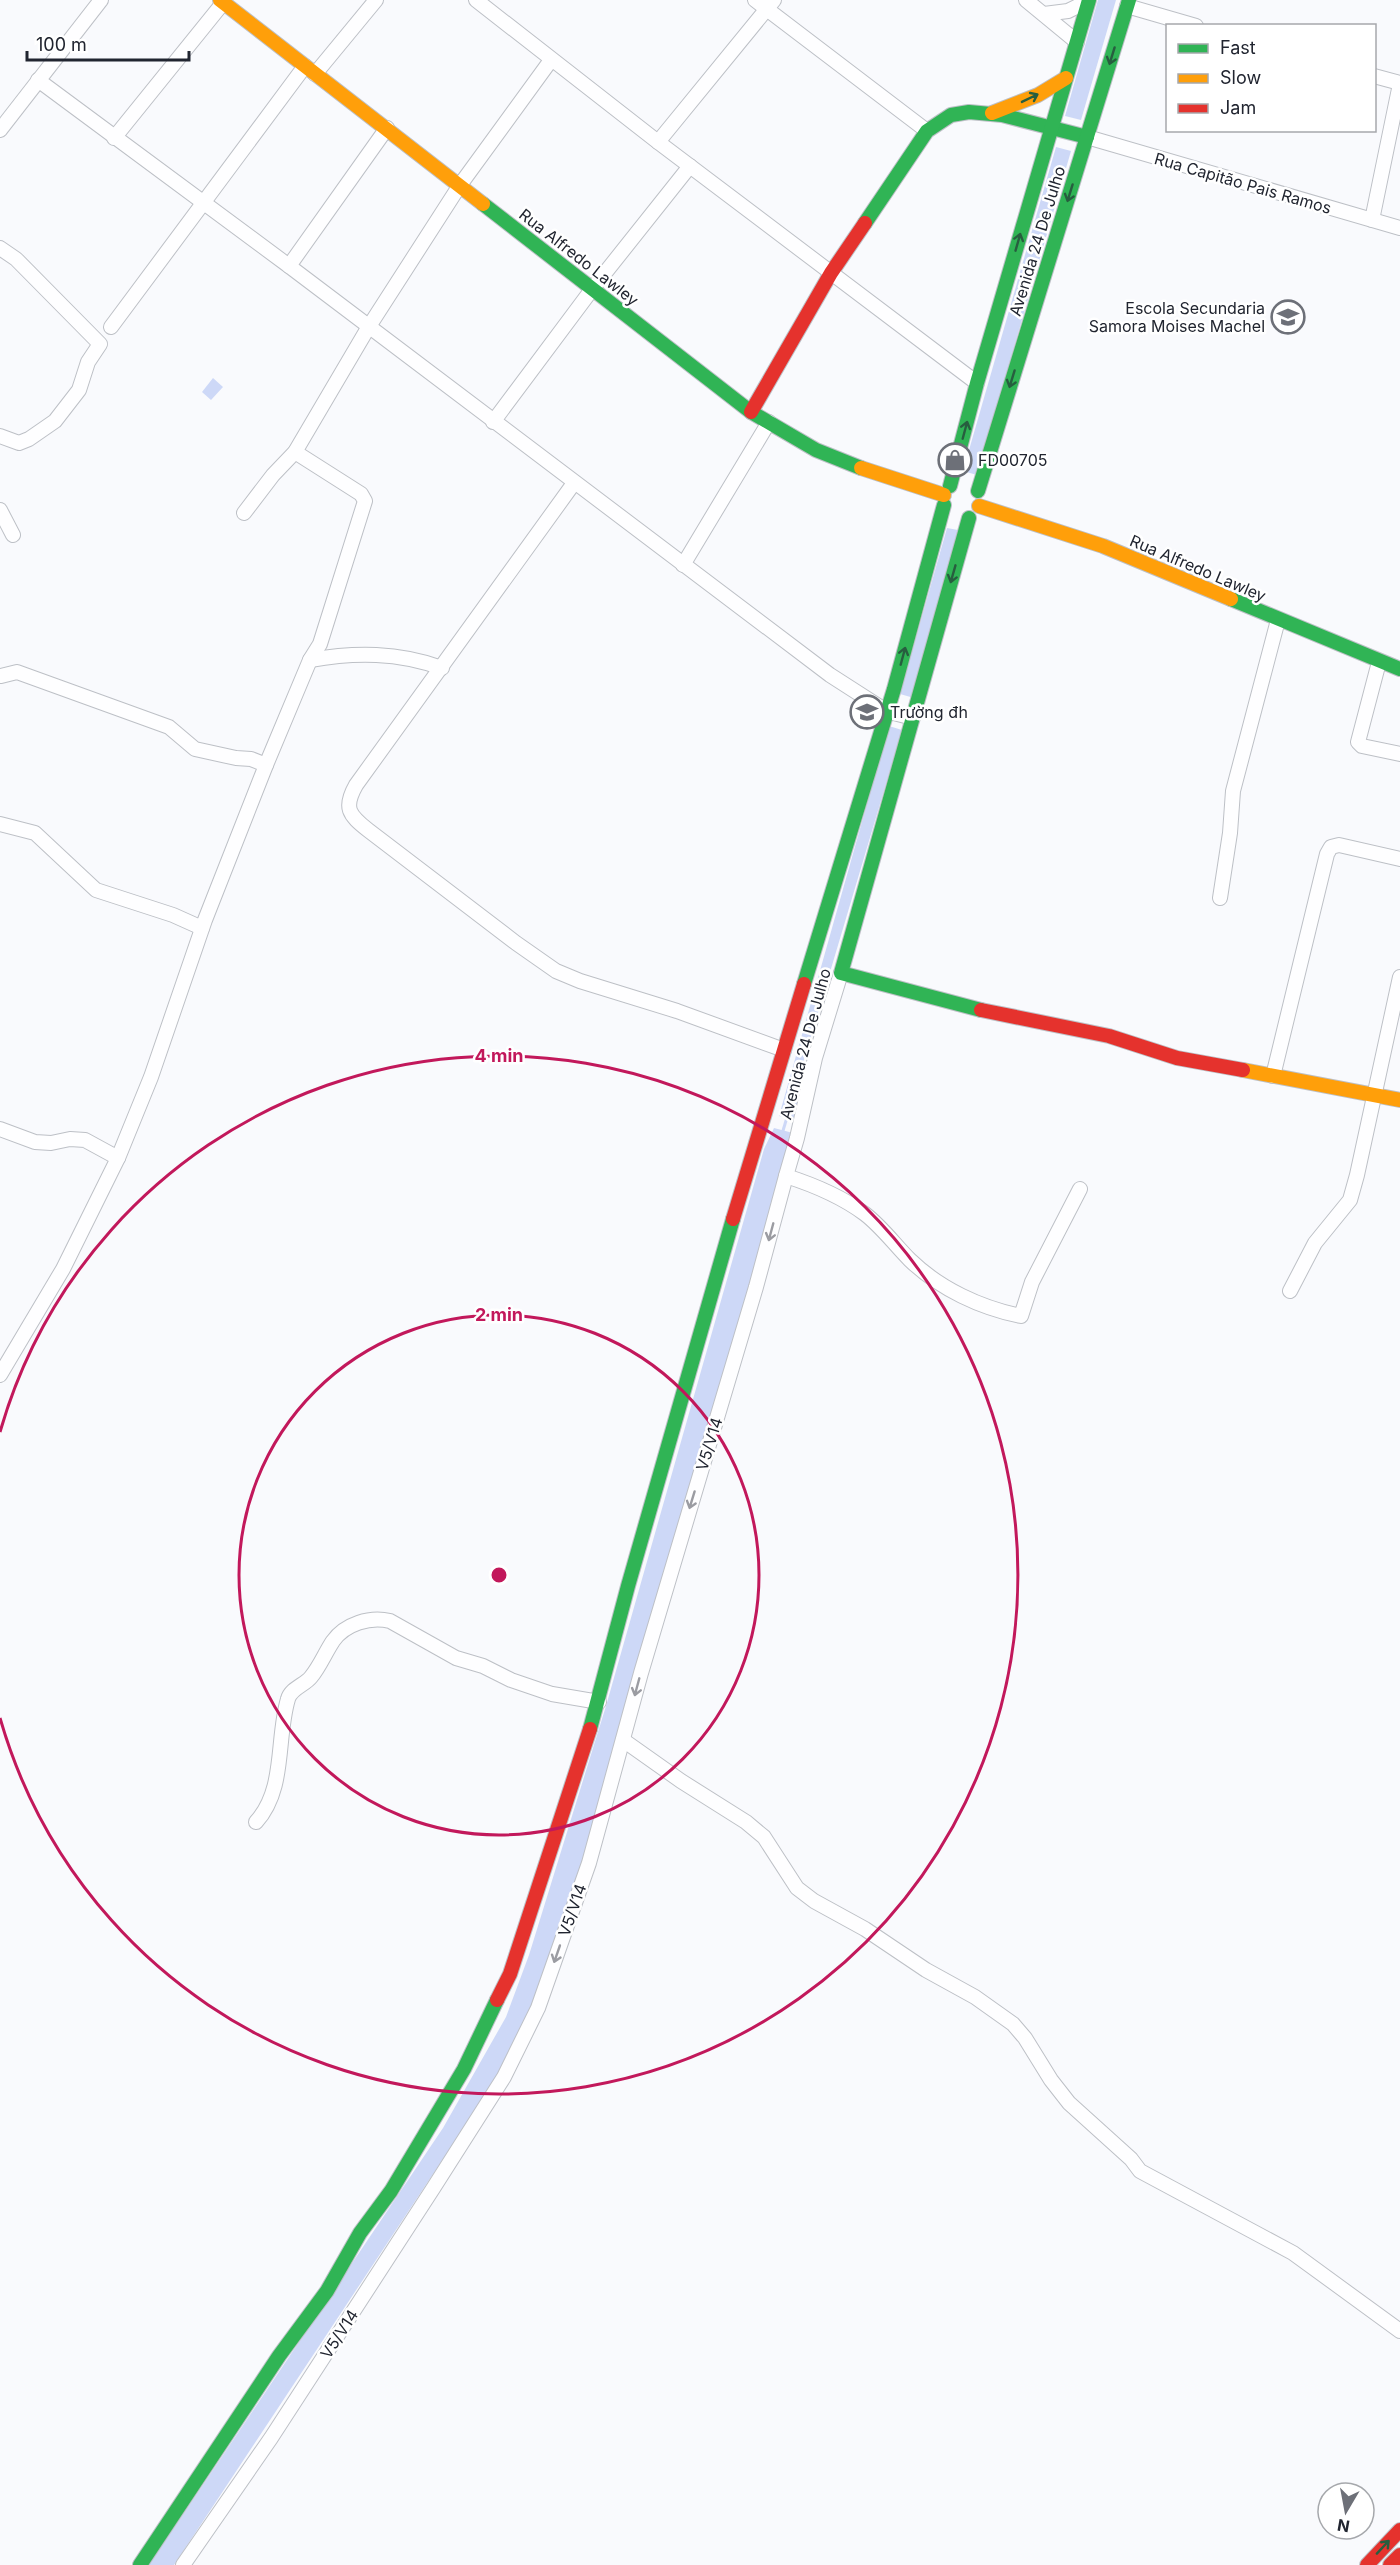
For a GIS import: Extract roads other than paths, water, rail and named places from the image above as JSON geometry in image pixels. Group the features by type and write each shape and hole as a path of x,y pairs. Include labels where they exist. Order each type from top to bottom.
{"main road":[{"name":"Rua Alfredo Lawley","path":"222,1 751,412 816,450 840,461 946,496"},
{"path":"140,2565 279,2356 327,2290 360,2233 391,2191 464,2069 510,1974 599,1702 628,1586 705,1311 886,711 977,383 1089,1"},
{"name":"Avenida 24 De Julho","path":"978,491 1128,3"},
{"path":"992,113 1029,99 1066,78"},
{"path":"751,412 831,273 927,131 955,114 992,113 1087,137"},
{"path":"965,483 978,491 979,506 969,518 954,517 946,496 965,483"},
{"name":"Rua Alfredo Lawley","path":"979,506 1103,546 1400,669"},
{"name":"Avenida 24 De Julho","path":"842,973 969,518"},
{"path":"842,973 915,994 1017,1018 1109,1036 1177,1058 1400,1100"},
{"path":"1367,2565 1400,2530"},
{"path":"1390,2565 1400,2555"}],"street":[{"path":"0,130 101,0"},
{"path":"111,327 203,202 310,70 376,0"},
{"path":"476,0 658,142 977,383"},
{"path":"755,0 770,4 927,131"},
{"path":"1026,0 1077,42"},
{"path":"114,138 222,1"},
{"path":"1044,14 1068,11 1089,1"},
{"path":"1128,3 1190,24"},
{"path":"658,142 770,4"},
{"path":"244,513 273,475 295,452 368,328 460,185 551,60"},
{"path":"1372,220 1395,144 1400,84 1376,77"},
{"path":"38,80 289,266 368,328 830,675 886,711 913,718"},
{"path":"289,266 387,128"},
{"name":"Rua Capitão Pais Ramos","path":"1087,137 1400,228"},
{"path":"493,422 593,288 690,166"},
{"path":"0,248 16,260 100,344 88,362 79,390 55,421 29,439 19,443 0,436"},
{"path":"683,565 769,422"},
{"path":"0,1375 63,1269 118,1158 151,1077 202,928 266,765 310,660 320,644 365,501 361,494 295,452"},
{"path":"574,483 353,791 348,808 355,819 556,971 580,981 677,1011 784,1050"},
{"path":"0,510 13,535"},
{"path":"1220,898 1230,833 1233,791 1278,620"},
{"path":"310,660 342,654 380,654 423,662 441,668"},
{"path":"1379,662 1358,742 1362,746 1400,754"},
{"path":"1,676 17,672 169,727 195,749 251,759 266,765"},
{"path":"0,824 35,832 96,890 173,915 202,928"},
{"path":"1273,1076 1327,854 1331,847 1339,845 1400,859"},
{"name":"Avenida 24 De Julho","path":"786,1176 815,1058 842,973"},
{"path":"1290,1291 1315,1243 1350,1200 1400,977"},
{"path":"0,1129 35,1142 85,1140 118,1158"},
{"path":"786,1176 837,1196 853,1205 868,1216 924,1274 993,1311 1021,1316 1032,1282 1080,1189"},
{"name":"V5/V14","path":"183,2565 271,2438 504,2077 538,2008 589,1863 644,1662 756,1287 786,1176"},
{"path":"256,1822 264,1813 272,1796 289,1696 309,1680 333,1641 342,1631 360,1622 380,1618 390,1621 456,1658 483,1666 511,1680 552,1694 599,1702"},
{"path":"623,1740 681,1781 746,1822 764,1838 797,1888 814,1901 865,1929 916,1964 975,1997 1013,2024 1069,2103 1131,2159 1140,2171 1293,2253 1400,2331"}],"water":[{"path":"1098,0 1116,0 1081,120 1065,116"},
{"path":"1056,147 1071,151 977,475 963,471"},
{"path":"213,378 223,387 211,400 202,392"},
{"path":"947,528 958,530 914,698 900,694"},
{"path":"889,726 902,730 800,1073 796,1120 779,1116"},
{"path":"774,1128 793,1133 584,1862 539,1995 494,2082 174,2565 149,2565 443,2128 506,2017 529,1955 606,1706 764,1149"}],"waterway":[{"path":"782,1134 788,1114"}],"place":[{"name":"Escola Secundaria Samora Moises Machel","path":"1288,317"},
{"name":"FD00705","path":"955,460"},
{"name":"Trường đh","path":"867,712"}]}
